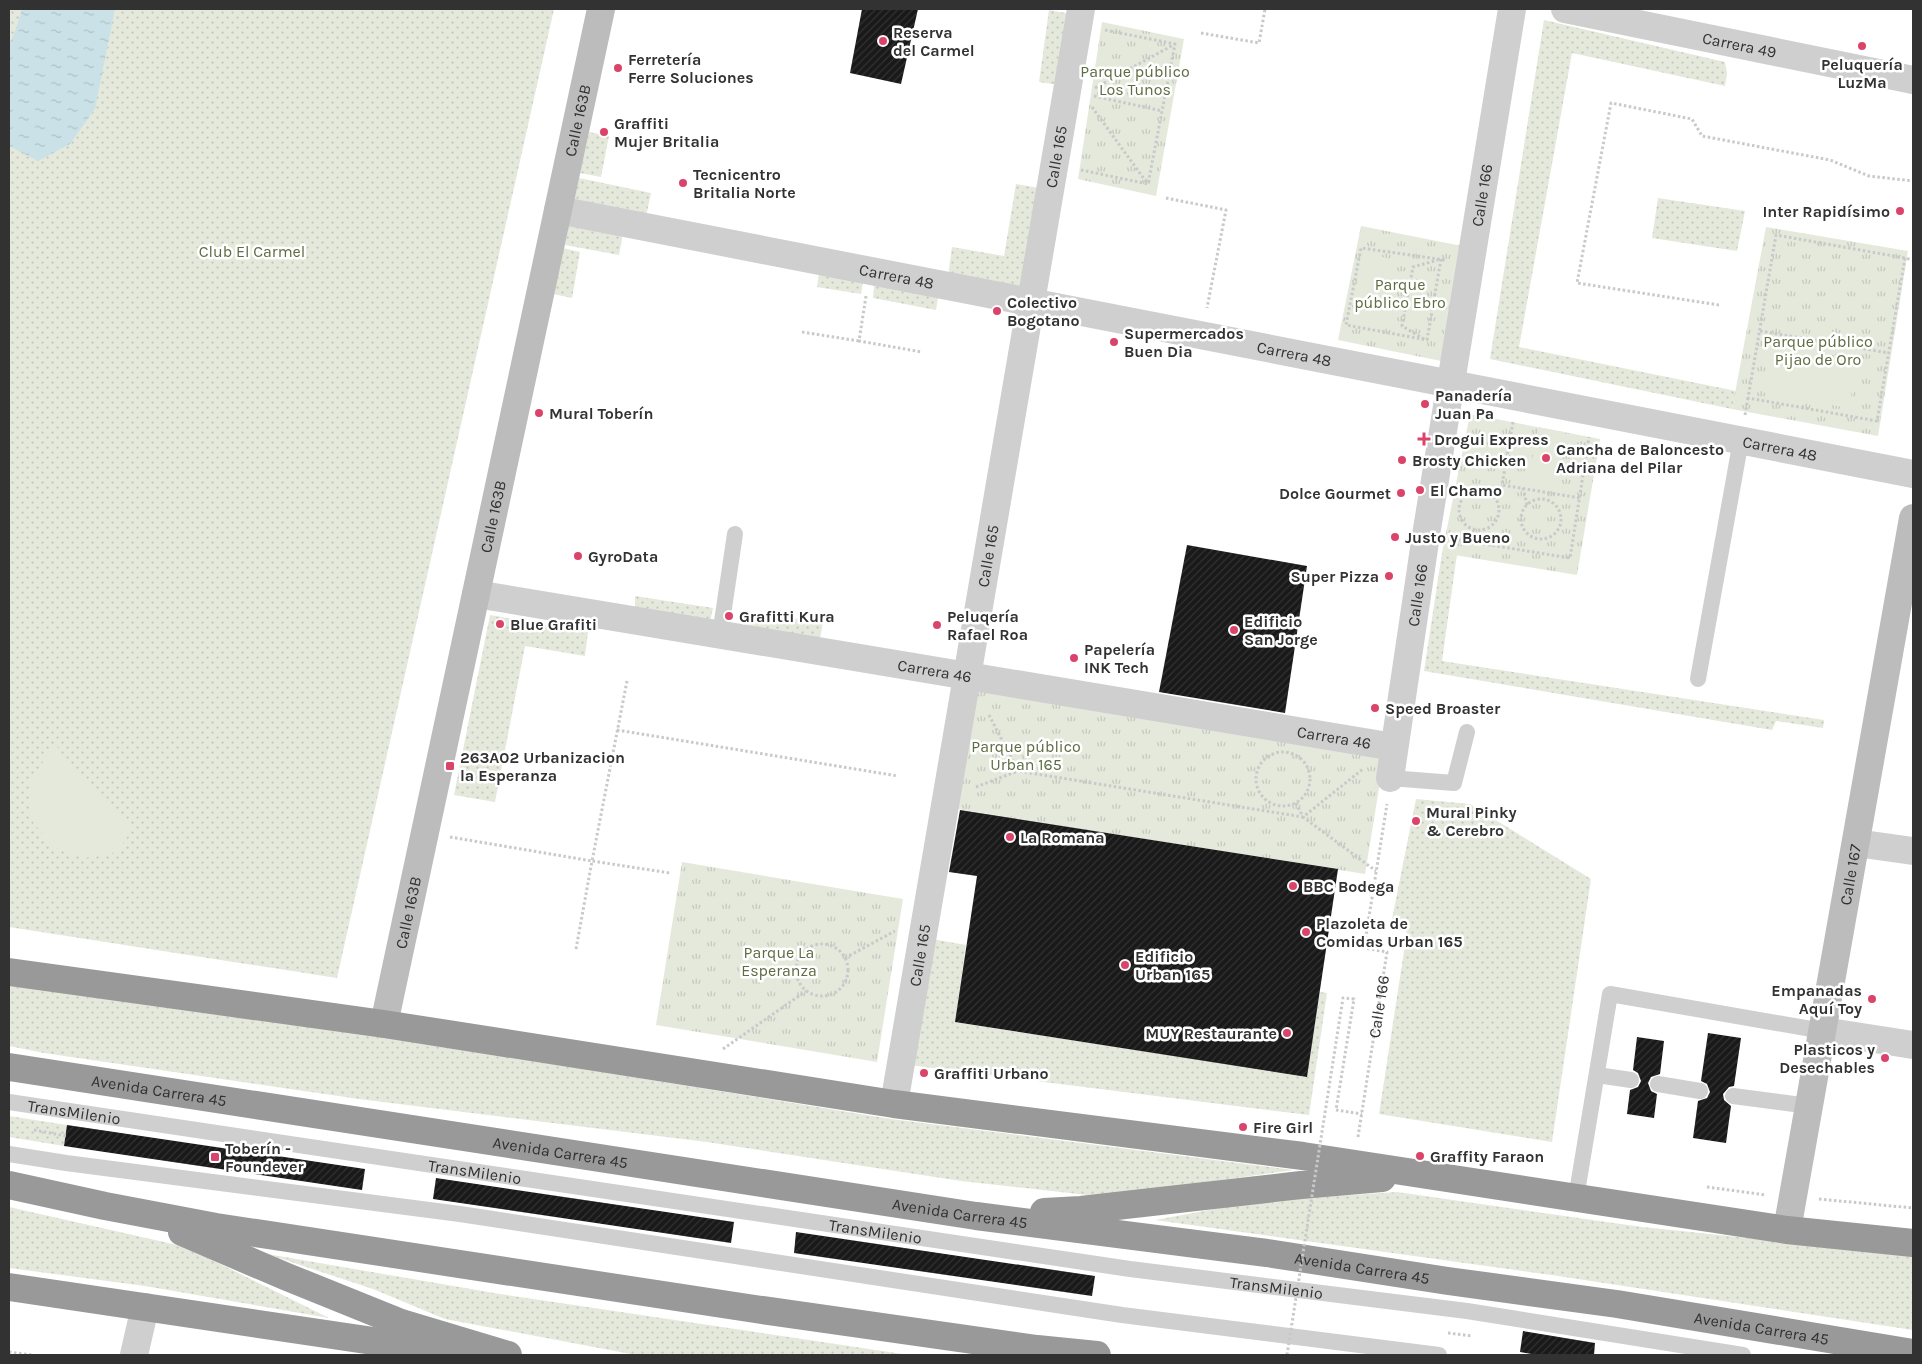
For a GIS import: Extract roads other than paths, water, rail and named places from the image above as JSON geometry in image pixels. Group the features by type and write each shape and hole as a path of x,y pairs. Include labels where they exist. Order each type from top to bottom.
{"highway":[{"path":"9,972 384,1024 894,1104 1303,1156 1787,1230 1913,1243"},
{"name":"Avenida Carrera 45","path":"9,1067 976,1216 1267,1253 1617,1304 1913,1352"},
{"path":"976,1216 1081,1210 1302,1186 1426,1175"},
{"path":"9,1185 216,1227 755,1309 1017,1346 1097,1355"},
{"path":"105,1206 190,1235 401,1323 508,1355"},
{"path":"9,1287 468,1355"}],"street":[{"name":"Calle 163B","path":"384,1024 601,9"},
{"name":"Calle 165","path":"894,1104 1082,9"},
{"name":"Calle 166","path":"1390,778 1450,384 1482,200 1512,9"},
{"name":"Carrera 49","path":"1565,9 1913,80"},
{"name":"Carrera 48","path":"558,210 1913,474"},
{"name":"Calle 167","path":"1787,1230 1856,844 1907,591 1913,518"},
{"name":"Carrera 46","path":"476,594 1394,747"},
{"path":"1856,844 1913,851"},
{"path":"1823,1030 1913,1045"},
{"path":"134,1355 145,1307"}],"lane":[{"path":"1698,679 1741,440"},
{"path":"720,635 735,534"},
{"path":"1390,778 1454,784 1467,732"},
{"path":"1576,1198 1610,994 1823,1030"},
{"path":"1597,1075 1631,1080"},
{"path":"1658,1084 1700,1091"},
{"path":"1733,1096 1809,1106"},
{"name":"TransMilenio","path":"9,1102 1130,1269 1467,1311 1743,1355"},
{"path":"9,1154 460,1214 1122,1315 1439,1355"}],"water":[{"path":"22,9 115,9 95,109 70,144 38,161 9,146 9,45"}],"place":[{"name":"Reserva del Carmel","path":"883,41"},
{"name":"Peluquería LuzMa","path":"1862,46"},
{"name":"Ferretería Ferre Soluciones","path":"618,68"},
{"name":"Graffiti Mujer Britalia","path":"604,132"},
{"name":"Tecnicentro Britalia Norte","path":"683,183"},
{"name":"Inter Rapidísimo","path":"1900,211"},
{"name":"Colectivo Bogotano","path":"997,311"},
{"name":"Supermercados Buen Dia","path":"1114,342"},
{"name":"Panadería Juan Pa","path":"1425,404"},
{"name":"Mural Toberín","path":"539,413"},
{"name":"Drogui Express","path":"1424,439"},
{"name":"Cancha de Baloncesto Adriana del Pilar","path":"1546,458"},
{"name":"Brosty Chicken","path":"1402,460"},
{"name":"El Chamo","path":"1420,490"},
{"name":"Dolce Gourmet","path":"1401,493"},
{"name":"Justo y Bueno","path":"1395,537"},
{"name":"GyroData","path":"578,556"},
{"name":"Super Pizza","path":"1389,576"},
{"name":"Grafitti Kura","path":"729,616"},
{"name":"Blue Grafiti","path":"500,624"},
{"name":"Peluqería Rafael Roa","path":"937,625"},
{"name":"Edificio San Jorge","path":"1234,630"},
{"name":"Papelería INK Tech","path":"1074,658"},
{"name":"Speed Broaster","path":"1375,708"},
{"name":"263A02 Urbanizacion la Esperanza","path":"450,766"},
{"name":"Mural Pinky & Cerebro","path":"1416,821"},
{"name":"La Romana","path":"1010,837"},
{"name":"BBC Bodega","path":"1293,886"},
{"name":"Plazoleta de Comidas Urban 165","path":"1306,932"},
{"name":"Edificio Urban 165","path":"1125,965"},
{"name":"Empanadas Aquí Toy","path":"1872,999"},
{"name":"MUY Restaurante","path":"1287,1033"},
{"name":"Plasticos y Desechables","path":"1885,1058"},
{"name":"Graffiti Urbano","path":"924,1073"},
{"name":"Fire Girl","path":"1243,1127"},
{"name":"Graffity Faraon","path":"1420,1156"},
{"name":"Toberín - Foundever","path":"215,1157"}],"park label":[{"name":"Parque público Los Tunos","path":"1135,80"},
{"name":"Club El Carmel","path":"252,251"},
{"name":"Parque público Ebro","path":"1400,293"},
{"name":"Parque público Pijao de Oro","path":"1818,350"},
{"name":"Parque público Urban 165","path":"1026,755"},
{"name":"Parque La Esperanza","path":"779,961"}]}
